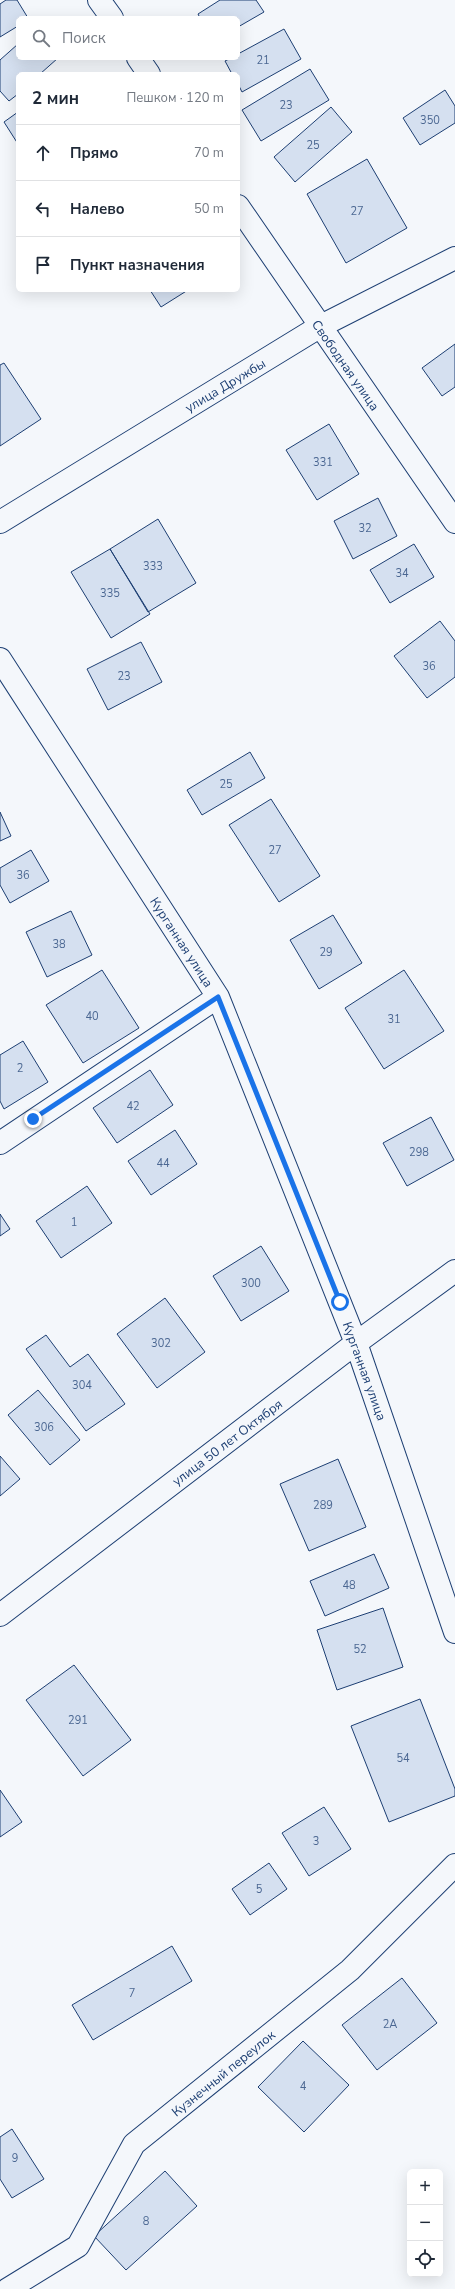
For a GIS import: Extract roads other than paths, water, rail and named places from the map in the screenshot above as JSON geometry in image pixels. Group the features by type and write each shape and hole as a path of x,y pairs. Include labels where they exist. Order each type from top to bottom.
{"street":[{"path":"99,0 111,16"},
{"path":"139,60 148,72"},
{"name":"Свободная улица","path":"240,209 319,327 455,522"},
{"name":"улица Дружбы","path":"0,522 319,327 455,258"},
{"name":"Курганная улица","path":"0,659 218,997 356,1343 455,1632"},
{"path":"0,1143 218,997"},
{"name":"улица 50 лет Октября","path":"0,1615 356,1343 455,1271"},
{"name":"Кузнечный переулок","path":"8,2289 78,2246 134,2144 350,1970 455,1865"}]}
